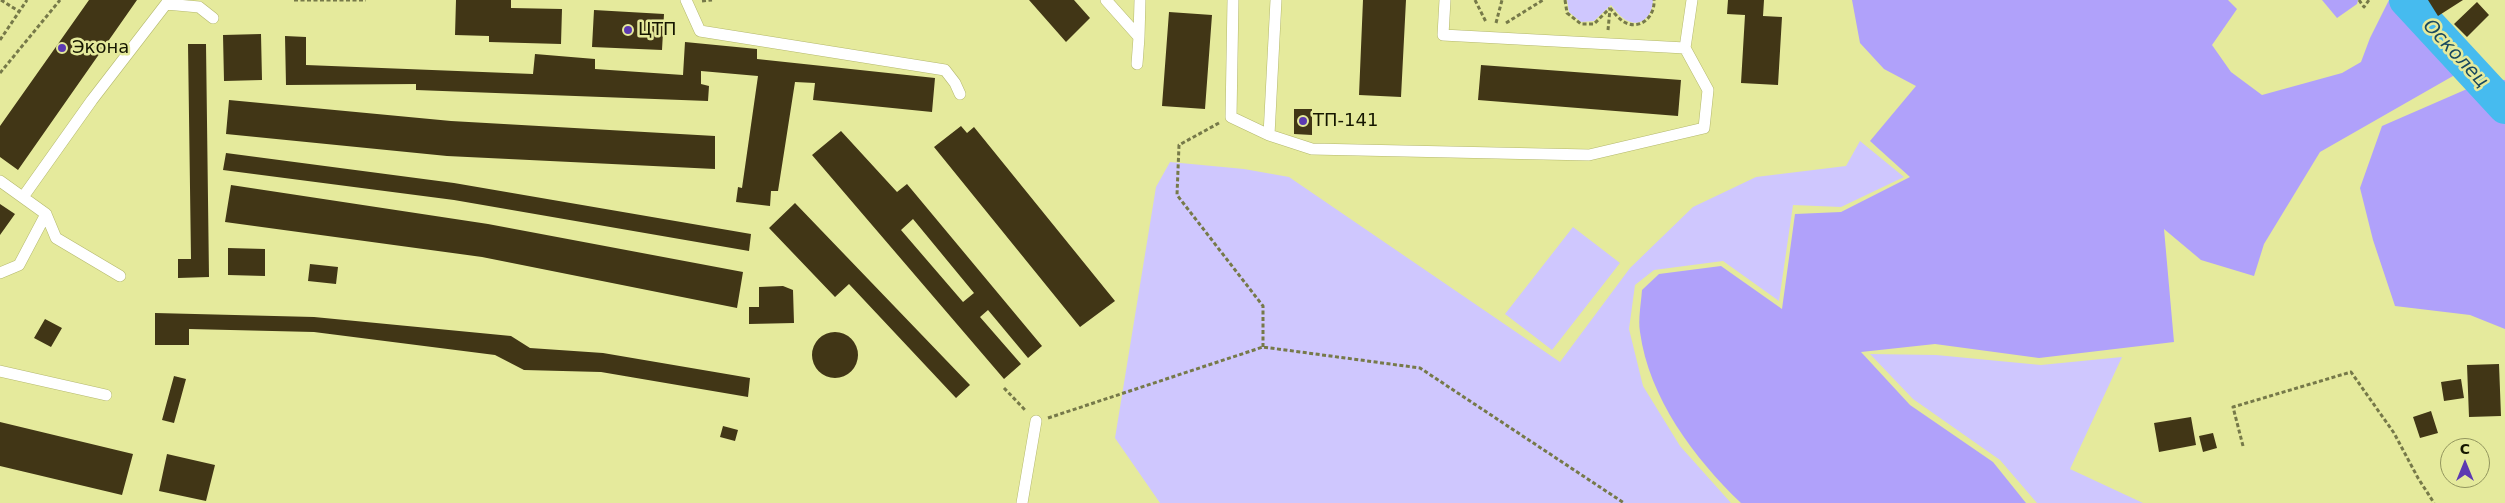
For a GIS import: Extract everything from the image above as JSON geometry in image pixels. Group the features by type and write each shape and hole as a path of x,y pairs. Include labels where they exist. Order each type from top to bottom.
{"lane":[{"path":"686,0 700,31 945,70 955,83 960,94"},
{"path":"1106,0 1139,38"},
{"path":"1137,64 1140,0"},
{"path":"1233,0 1231,117 1269,135 1312,150 1589,156 1704,128 1708,90 1685,48 1692,0"},
{"path":"1269,135 1276,0"},
{"path":"1445,0 1443,35 1685,48"},
{"path":"23,197 92,100 166,4 200,7 213,18"},
{"path":"0,181 46,214 56,238 120,276"},
{"path":"0,273 19,265 46,214"},
{"path":"0,371 106,395"},
{"path":"1022,503 1036,421"}],"path":[{"path":"1,0 20,12"},
{"path":"0,40 27,0"},
{"path":"0,73 60,0"},
{"path":"294,0 366,0"},
{"path":"1474,0 1488,25"},
{"path":"1496,23 1502,0"},
{"path":"1503,25 1543,0"},
{"path":"1565,0 1567,13 1581,24 1594,24 1610,8"},
{"path":"1610,8 1620,19 1630,24 1642,24 1646,21 1654,7 1654,0"},
{"path":"2359,0 2364,7 2369,0"},
{"path":"1607,44 1610,8"},
{"path":"1231,117 1179,145 1177,195 1262,306 1262,347"},
{"path":"1004,388 1036,421 1262,347 1420,368 1624,503"},
{"path":"2243,446 2233,407 2351,372 2394,433 2434,503"}],"shaded area":[{"path":"1567,0 1653,0 1653,5 1643,21 1633,23 1628,21 1611,5 1594,21 1581,22 1569,12"},
{"path":"1852,0 2228,0 2237,9 2212,45 2231,72 2262,95 2342,73 2361,62 2370,38 2389,0 2434,22 2474,64 2320,152 2264,244 2254,276 2201,260 2164,229 2174,342 2039,358 1935,344 1861,352 1910,405 1993,462 2026,503 1741,503 1691,447 1676,425 1653,380 1640,332 1639,317 1642,290 1659,274 1721,266 1782,309 1795,214 1841,212 1910,177 1870,141 1916,86 1884,69 1860,43"},
{"path":"2322,0 2358,0 2357,4 2337,18"},
{"path":"2490,79 2505,80 2505,329 2470,315 2395,306 2373,240 2360,188 2382,126"},
{"path":"1860,141 1904,177 1841,207 1793,205 1779,301 1723,261 1654,270 1635,285 1629,329 1643,386 1680,446 1731,503 1160,503 1115,438 1156,187 1170,162 1244,169 1289,177 1560,362 1630,268 1693,207 1756,177 1846,166"},
{"path":"1573,227 1620,263 1552,350 1505,314"},
{"path":"1870,354 1936,355 2041,365 2122,357 2070,469 2143,503 2037,503 2000,460 1913,399"}],"building":[{"path":"89,0 137,0 18,170 0,157 0,126"},
{"path":"456,0 511,0 511,8 562,9 561,44 489,42 489,36 455,35"},
{"path":"1029,0 1074,0 1090,18 1066,42"},
{"path":"1363,0 1406,0 1401,97 1359,95"},
{"path":"1728,0 1764,0 1763,16 1782,17 1778,85 1741,83 1745,15 1727,14"},
{"path":"2428,0 2463,0 2438,16"},
{"path":"2477,2 2489,15 2467,37 2454,24"},
{"name":"ЦТП","path":"594,10 664,14 662,50 592,47"},
{"path":"1169,12 1212,15 1205,109 1162,106"},
{"path":"261,34 262,80 224,81 223,35"},
{"path":"285,36 306,37 306,65 533,74 535,54 595,59 595,69 683,75 685,42 757,49 757,59 935,78 932,112 813,100 815,83 795,82 778,191 771,191 770,206 736,202 738,187 742,188 758,76 701,71 701,84 709,86 708,101 416,90 416,84 286,85"},
{"path":"188,44 206,44 209,277 178,278 178,259 191,259"},
{"path":"1481,65 1681,80 1678,116 1478,100"},
{"path":"229,100 451,121 715,136 715,169 447,156 226,134"},
{"name":"ТП-141","path":"1294,109 1312,109 1312,135 1294,134"},
{"path":"961,126 967,133 974,127 1115,301 1080,327 934,147"},
{"path":"841,131 897,192 907,184 1042,346 1028,358 988,310 980,317 1021,364 1004,379 812,155","holes":["913,219 974,293 963,302 901,230"]},
{"path":"226,153 454,183 751,234 749,251 454,200 223,170"},
{"path":"231,185 488,224 743,272 737,308 482,257 225,222"},
{"path":"795,203 970,385 956,398 849,284 835,297 769,228"},
{"path":"0,204 15,214 0,235"},
{"path":"228,248 265,249 265,276 228,275"},
{"path":"310,264 338,267 336,284 308,281"},
{"path":"783,286 793,290 794,323 749,324 749,307 759,307 759,287"},
{"path":"155,313 314,317 511,336 530,348 603,353 750,378 748,397 601,372 524,370 495,355 314,332 189,329 189,345 155,345"},
{"path":"45,319 62,328 51,347 34,338"},
{"path":"835,332 848,336 854,342 858,355 854,368 848,374 835,378 822,374 816,368 812,355 816,342 822,336"},
{"path":"2499,364 2501,416 2469,417 2467,365"},
{"path":"174,376 186,379 174,423 162,420"},
{"path":"2461,379 2464,398 2444,401 2441,382"},
{"path":"2431,411 2438,433 2420,438 2413,417"},
{"path":"2191,417 2196,445 2159,452 2154,423"},
{"path":"0,422 133,454 122,495 0,466"},
{"path":"723,426 738,430 735,441 720,437"},
{"path":"2213,433 2217,448 2203,452 2199,436"},
{"path":"167,454 215,465 206,501 159,491"}],"waterway":[{"name":"Осколец","path":"2406,0 2505,107"}],"place":[{"name":"ЦТП","path":"628,30"},
{"name":"Экона","path":"62,48"},
{"name":"ТП-141","path":"1303,121"}]}
